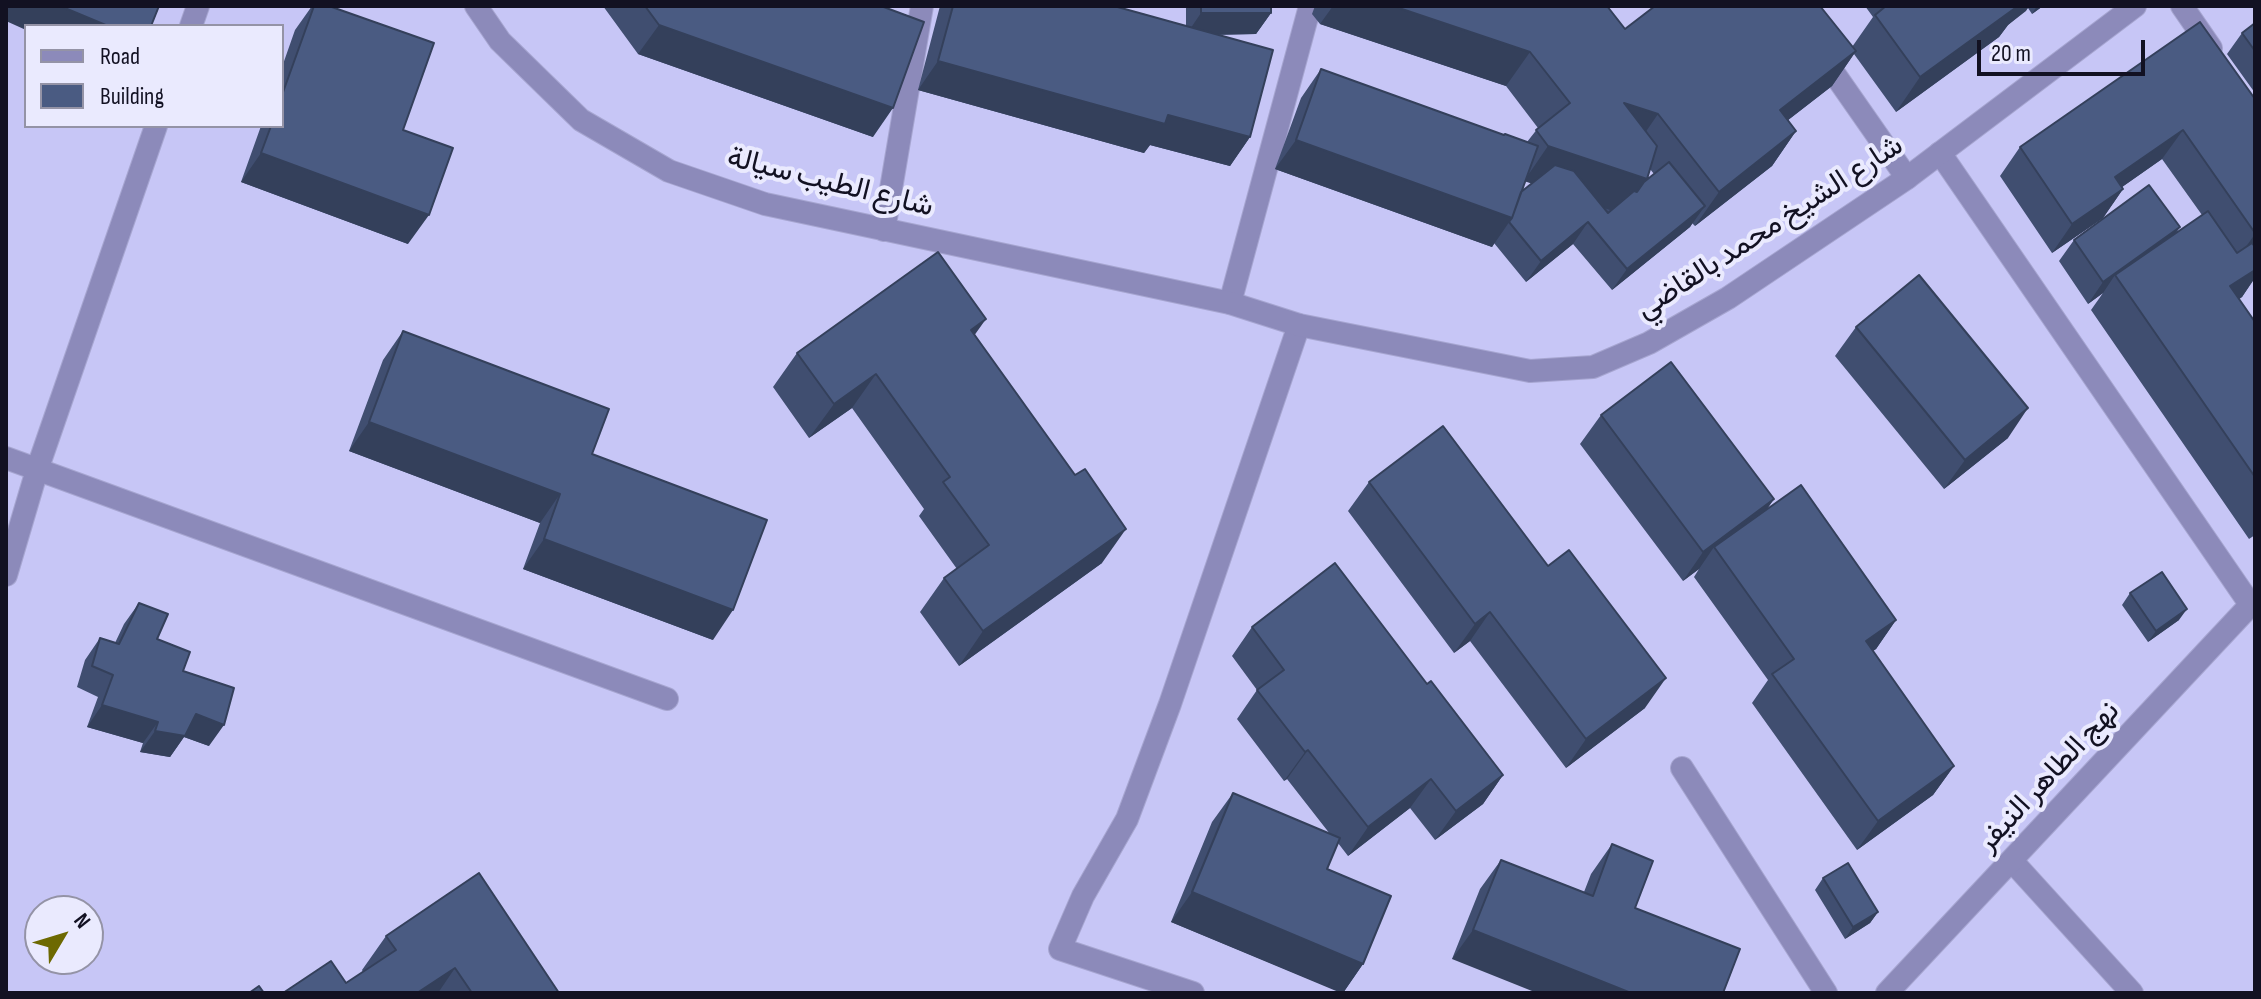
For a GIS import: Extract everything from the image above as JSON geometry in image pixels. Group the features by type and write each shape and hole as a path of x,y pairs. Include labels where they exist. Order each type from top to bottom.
{"street":[{"name":"شارع الطيب سيالة","path":"476,6 500,41 581,120 669,171 765,204 1230,303"},
{"path":"884,230 922,6"},
{"path":"1230,303 1310,6"},
{"path":"1787,6 1907,178"},
{"name":"شارع الشيخ محمد بالقاضي","path":"1230,303 1299,325 1530,371 1593,367 1649,343 1728,298 1907,178 2135,6"},
{"path":"2182,6 2223,65"},
{"path":"6,575 37,470 155,128"},
{"path":"1940,153 2253,605"},
{"path":"1193,993 1060,949 1083,896 1127,819 1170,704 1299,325"},
{"path":"6,458 667,699"},
{"name":"نهج الطاهر النيفر","path":"1887,993 2253,605"},
{"path":"1682,768 1826,993"},
{"path":"2012,861 2132,993"}],"building":[{"path":"60,6 159,6 152,24 103,24"},
{"path":"314,6 329,6 434,43 403,130 453,148 429,215 261,153 270,128 284,128 284,89"},
{"path":"645,6 881,6 924,22 893,108 659,25"},
{"path":"953,6 1114,6 1273,50 1250,137 1168,115 1165,124 938,61"},
{"path":"1201,6 1271,6 1271,13 1201,13"},
{"path":"1393,6 1607,6 1625,29 1655,6 1820,6 1856,51 1780,110 1796,131 1719,192 1658,114 1624,103 1657,146 1647,179 1548,146 1536,130 1570,103 1530,52"},
{"path":"1886,6 2018,6 1920,77 1875,15"},
{"path":"2200,22 2255,99 2255,233 2183,130 2115,177 2123,189 2072,224 2020,147"},
{"path":"2255,23 2255,51 2242,33"},
{"path":"1321,69 1538,146 1512,218 1296,140"},
{"path":"1669,162 1705,206 1627,269 1588,222 1541,261 1509,222 1521,192 1555,165 1574,171 1608,213 1634,191 1637,192 1644,182"},
{"path":"2149,185 2180,227 2103,282 2074,240"},
{"path":"2208,211 2237,253 2252,243 2255,247 2255,270 2230,286 2255,322 2255,477 2115,275"},
{"path":"938,252 986,319 971,330 1075,475 1085,469 1126,529 983,631 944,578 989,545 943,482 950,477 876,374 834,404 797,353"},
{"path":"1919,275 2028,408 1965,460 1856,327"},
{"path":"403,331 609,409 592,454 767,520 733,610 544,539 560,494 369,422"},
{"path":"1671,362 1774,499 1703,552 1601,415"},
{"path":"1443,426 1548,566 1569,550 1666,678 1586,739 1490,612 1475,624 1369,482"},
{"path":"1801,485 1896,620 1866,641 1954,766 1878,821 1772,674 1794,659 1714,547"},
{"path":"1335,563 1427,684 1431,681 1503,775 1456,811 1431,779 1368,827 1257,690 1284,670 1252,627"},
{"path":"2162,572 2187,609 2156,631 2130,593"},
{"path":"139,603 168,614 157,639 190,652 183,671 234,688 224,725 196,714 185,736 155,731 158,722 102,705 113,675 92,666 100,638 119,644"},
{"path":"1233,793 1340,838 1327,869 1391,896 1363,964 1192,892"},
{"path":"1612,844 1653,861 1635,908 1740,949 1723,993 1631,993 1473,930 1501,860 1593,896"},
{"path":"1848,863 1878,912 1853,927 1823,878"},
{"path":"479,873 559,993 472,993 455,968 417,993 283,993 331,961 346,983 396,950 386,936"},
{"path":"259,986 264,993 249,993"}]}
